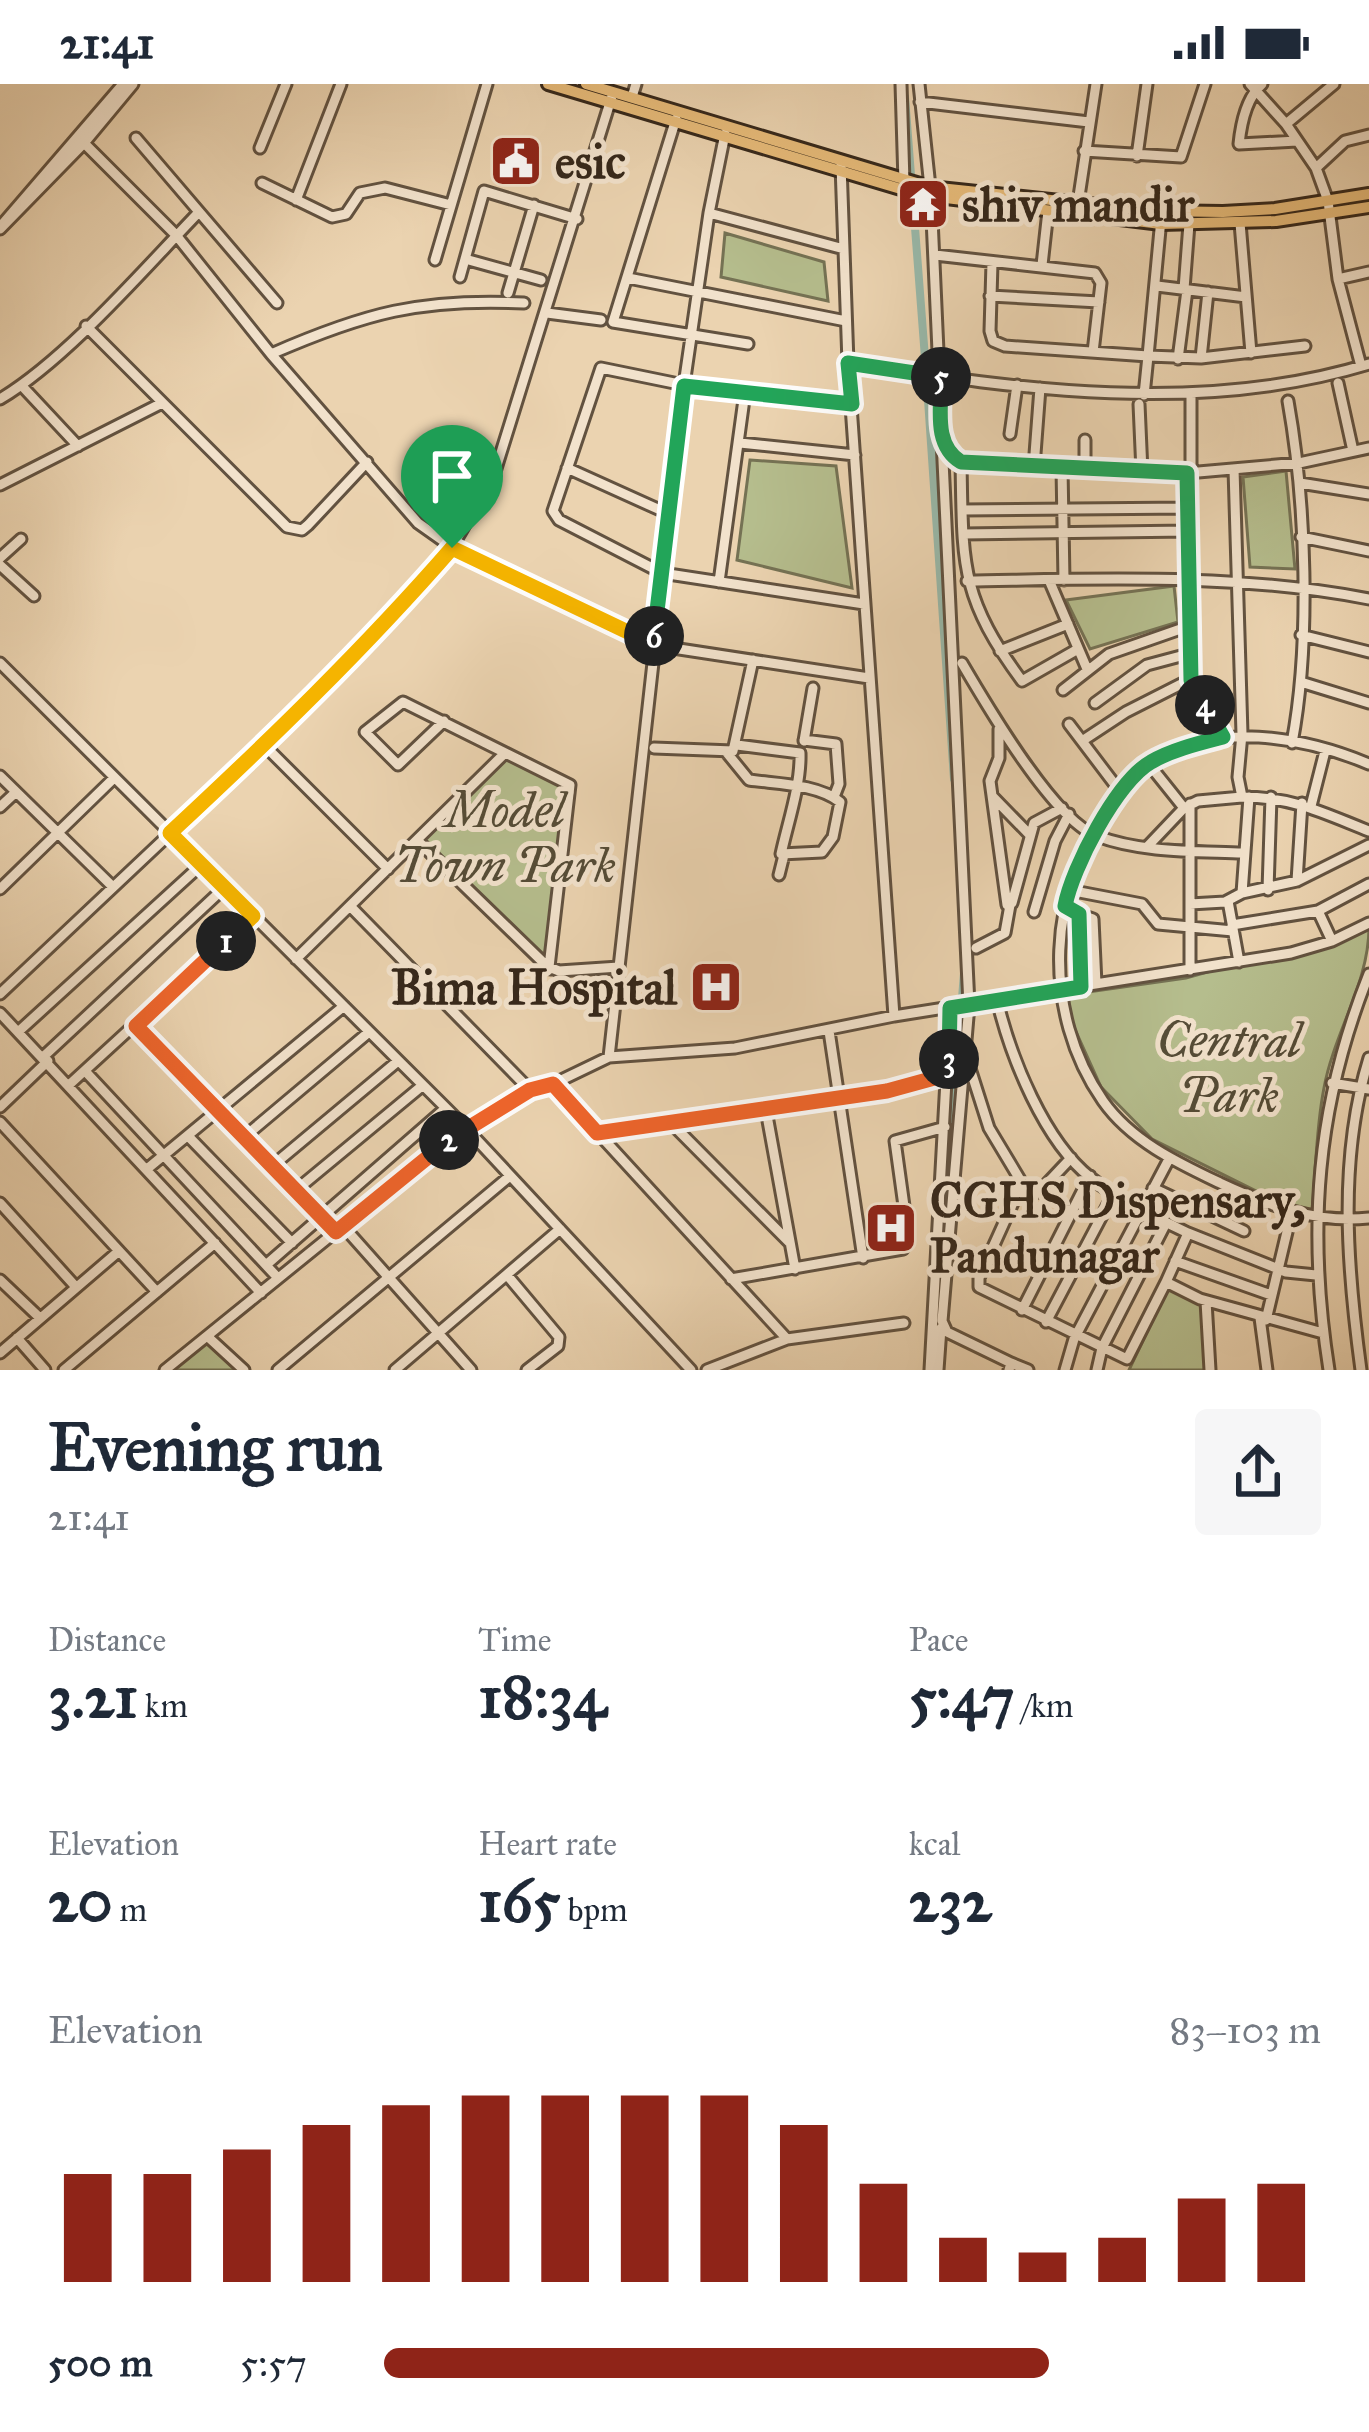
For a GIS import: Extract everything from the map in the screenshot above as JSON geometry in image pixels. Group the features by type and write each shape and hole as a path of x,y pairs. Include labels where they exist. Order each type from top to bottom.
{"main road":[{"path":"548,84 612,97 918,189 1048,211 1161,217 1369,207"},
{"path":"586,84 612,97 632,98 677,116"},
{"path":"918,189 1078,202 1190,224 1240,223 1328,208 1369,194"}],"street":[{"path":"81,140 123,84"},
{"path":"0,228 133,84"},
{"path":"260,148 286,84"},
{"path":"296,200 341,84"},
{"path":"435,260 487,84"},
{"path":"632,98 636,84"},
{"path":"902,84 934,256 968,1005 934,1370"},
{"path":"918,189 919,84"},
{"path":"1078,202 1096,84"},
{"path":"1137,156 1147,84"},
{"path":"1084,151 1181,157 1205,84"},
{"path":"1286,124 1334,84"},
{"path":"848,363 1142,399 1288,384 1365,365 1338,279 1328,208 1316,168 1256,86"},
{"path":"1256,86 1239,144 1297,141"},
{"path":"0,994 264,746 452,548 494,475 612,97"},
{"path":"920,102 1088,122"},
{"path":"677,116 613,322 748,344"},
{"path":"609,1057 684,386 726,131"},
{"path":"1316,168 1345,141 1369,135"},
{"path":"136,138 277,303"},
{"path":"81,140 176,236 418,523 452,548 653,644 868,678"},
{"path":"841,166 848,363 894,1016"},
{"path":"262,183 339,218 360,193 379,187 451,205"},
{"path":"460,277 484,191 577,219"},
{"path":"508,293 534,205"},
{"path":"1042,265 1048,211"},
{"path":"0,399 22,386 86,326 199,212"},
{"path":"709,213 844,249"},
{"path":"1142,472 1142,399 1161,217"},
{"path":"1240,223 1250,353"},
{"path":"1178,359 1190,224"},
{"path":"934,256 1095,273 1102,283 1093,352"},
{"path":"465,259 541,280"},
{"path":"992,263 990,332 999,345 1178,359 1305,346"},
{"path":"1338,279 1369,272"},
{"path":"628,278 846,321"},
{"path":"1157,286 1246,297"},
{"path":"1201,358 1208,292"},
{"path":"991,296 1099,302"},
{"path":"271,354 325,330 409,305 460,300 524,304"},
{"path":"547,313 601,320"},
{"path":"86,326 279,523 294,531 308,525 367,462"},
{"path":"852,404 684,386 601,368 554,515 662,573 864,604"},
{"path":"1338,383 1353,451"},
{"path":"22,386 78,446"},
{"path":"1010,434 1016,386"},
{"path":"1034,467 1040,388"},
{"path":"719,582 745,392"},
{"path":"1191,394 1191,680 1223,737"},
{"path":"1288,401 1299,463 1304,683 1292,743"},
{"path":"0,485 162,403"},
{"path":"942,440 946,451 961,462 1189,473 1299,463 1369,448"},
{"path":"1084,469 1085,440"},
{"path":"740,443 855,455"},
{"path":"961,462 967,581 1000,650 1022,681 1078,649"},
{"path":"567,468 669,514"},
{"path":"1062,468 1064,580"},
{"path":"1234,469 1242,734 1238,777 1245,797 1242,893"},
{"path":"1300,483 1369,494"},
{"path":"962,510 1188,508"},
{"path":"963,534 1188,531"},
{"path":"1301,537 1369,550"},
{"path":"21,538 0,561 34,596"},
{"path":"1049,580 1087,669"},
{"path":"967,581 1236,580 1369,599"},
{"path":"1000,650 1068,624"},
{"path":"1063,690 1127,645 1192,625"},
{"path":"1301,635 1369,652"},
{"path":"1095,703 1130,674 1192,652"},
{"path":"737,745 753,660"},
{"path":"962,663 999,724 1065,811 1093,836 1148,847 1243,854"},
{"path":"0,664 465,1127 692,1370"},
{"path":"1082,742 1126,712 1191,680"},
{"path":"1304,683 1369,703"},
{"path":"779,875 813,688"},
{"path":"444,722 398,765 365,732 403,702 444,722 505,753 570,784 550,969"},
{"path":"999,724 999,758 990,776 1010,905"},
{"path":"1069,724 1122,794"},
{"path":"1369,764 1242,734 1148,763 1093,836 1069,890 1060,990 1066,1021 1104,1102 1169,1160 1259,1202 1319,1216 1369,1218"},
{"path":"654,748 727,753 737,745 836,744 839,784 834,797"},
{"path":"264,746 388,869"},
{"path":"1297,881 1307,805 1325,751"},
{"path":"296,959 505,753"},
{"path":"727,753 744,777 840,802 833,837 822,852 784,855"},
{"path":"1148,763 1187,806 1190,970"},
{"path":"0,776 113,887"},
{"path":"0,889 114,778"},
{"path":"0,807 16,791"},
{"path":"993,796 1030,835"},
{"path":"1148,847 1187,806 1245,797 1307,805 1369,831"},
{"path":"1268,890 1271,797"},
{"path":"976,947 1005,933 1038,818 1065,811"},
{"path":"1034,912 1065,811"},
{"path":"417,840 550,969 619,967"},
{"path":"1190,904 1228,901 1242,893 1297,881 1369,845"},
{"path":"19,1031 201,865"},
{"path":"1069,890 1142,904 1155,923 1233,928 1318,911 1369,884"},
{"path":"0,1107 224,888"},
{"path":"1228,901 1239,962"},
{"path":"350,906 530,1090"},
{"path":"1065,906 1093,919 1096,984"},
{"path":"1318,911 1332,941"},
{"path":"1079,914 1081,987"},
{"path":"70,1084 253,916"},
{"path":"166,1370 465,1127 530,1090 609,1057 735,1048 894,1016 1239,962 1332,941 1369,923"},
{"path":"1329,1370 1316,1275 1323,1140 1332,1083 1369,974"},
{"path":"997,1000 1027,1086 1071,1158 1090,1176 1188,1233 1277,1268 1316,1275"},
{"path":"147,1169 344,1006"},
{"path":"934,1370 950,1008"},
{"path":"0,1012 261,1293"},
{"path":"136,1026 295,1192 390,1277 471,1370"},
{"path":"829,1031 862,1258"},
{"path":"243,1138 369,1032"},
{"path":"965,1048 988,1128 1021,1179 978,1282 983,1291 1102,1348 1125,1364 1188,1233"},
{"path":"1361,1370 1348,1220 1352,1148 1369,1058"},
{"path":"271,1167 398,1061"},
{"path":"85,1071 278,1278"},
{"path":"597,1133 887,1091 949,1074"},
{"path":"1332,1083 1364,1089"},
{"path":"553,1084 787,1339"},
{"path":"295,1192 423,1085"},
{"path":"266,1264 446,1108"},
{"path":"766,1110 795,1269"},
{"path":"0,1122 157,1292"},
{"path":"671,1123 790,1244"},
{"path":"731,1279 897,1253 907,1243 895,1141 945,1127"},
{"path":"188,1136 292,1243"},
{"path":"1021,1187 1039,1192 1071,1158"},
{"path":"1065,1370 1076,1337 1169,1160"},
{"path":"278,1370 510,1176"},
{"path":"1022,1310 1090,1176"},
{"path":"1153,1188 1244,1232"},
{"path":"1046,1322 1114,1192"},
{"path":"0,1203 76,1287"},
{"path":"1267,1370 1263,1319 1292,1211"},
{"path":"1097,1370 1102,1348 1166,1223"},
{"path":"395,1370 560,1229"},
{"path":"64,1370 215,1243"},
{"path":"0,1353 118,1251"},
{"path":"1175,1261 1271,1295"},
{"path":"506,1275 559,1337 557,1346 527,1370"},
{"path":"0,1280 40,1318"},
{"path":"1166,1282 1206,1301 1323,1334"},
{"path":"1206,1301 1210,1370"},
{"path":"942,1321 947,1332 1010,1366 1028,1370"},
{"path":"707,1370 787,1339 904,1323"},
{"path":"207,1336 244,1370"},
{"path":"17,1338 45,1370"}],"green space":[{"path":"725,233 824,262 828,301 721,277"},
{"path":"750,460 836,466 852,588 737,560"},
{"path":"1286,471 1295,569 1250,567 1243,477"},
{"path":"1174,586 1178,622 1090,649 1066,600"},
{"name":"Model Town Park","path":"505,753 570,785 549,967 417,840"},
{"name":"Central Park","path":"1369,927 1363,968 1324,1088 1312,1210 1278,1202 1152,1139 1101,1087 1073,1025 1067,995 1186,978"},
{"path":"1168,1288 1202,1304 1208,1370 1129,1370"},
{"path":"207,1336 242,1370 166,1370"}],"waterway":[{"path":"905,97 926,371"},
{"path":"927,385 954,779"},
{"path":"937,1317 964,973"}],"place":[{"name":"esic","path":"516,161"},
{"name":"shiv mandir","path":"923,204"},
{"name":"Bima Hospital","path":"716,987"},
{"name":"CGHS Dispensary, Pandunagar","path":"891,1228"}],"route":[{"path":"848,363 941,377 942,440 946,451 961,462 1187,473 1191,680 1223,737 1148,763 1104,816 1076,870 1065,906 1079,914 1081,987 950,1008 949,1074 887,1091 597,1133 553,1084 530,1090 465,1127 336,1232 136,1026 253,916 170,833 264,746 452,548 653,644 684,386 852,404 848,363"}]}
